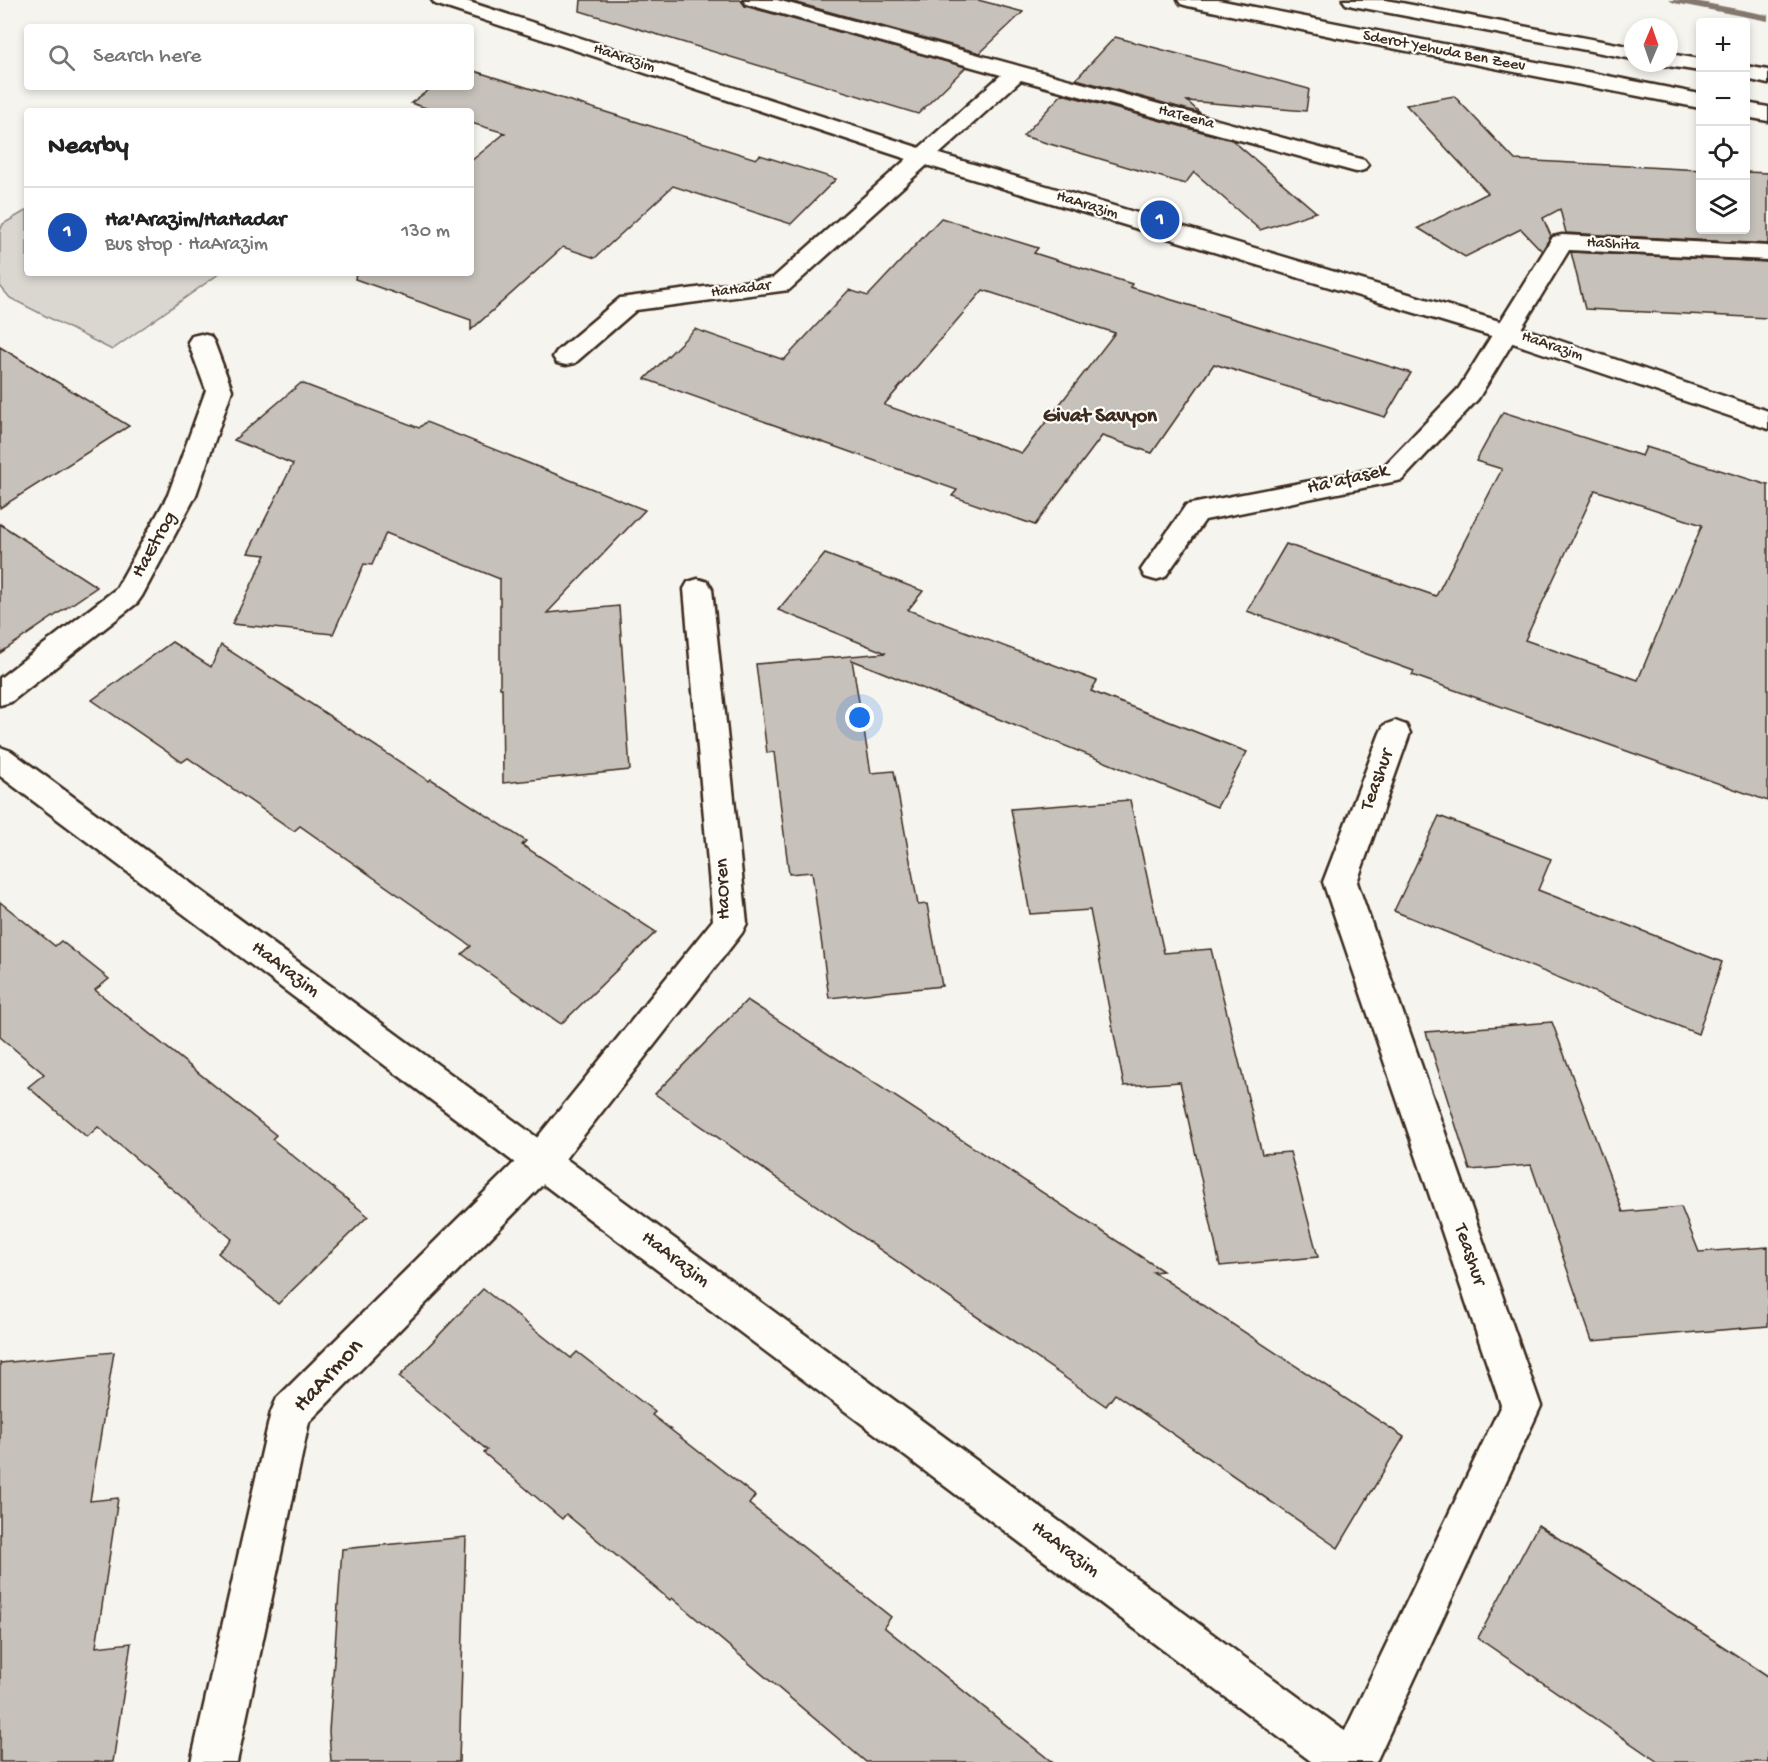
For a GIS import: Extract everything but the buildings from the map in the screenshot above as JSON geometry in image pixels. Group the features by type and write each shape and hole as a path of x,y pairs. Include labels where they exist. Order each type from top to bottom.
{"street":[{"name":"HaArazim","path":"442,0 921,156 1507,332 1768,420"},
{"name":"HaTeena","path":"753,0 1356,165"},
{"name":"Sderot Yehuda Ben Zeev","path":"1188,0 1335,31 1696,100"},
{"name":"Sderot Yehuda Ben Zeev","path":"1353,0 1624,51"},
{"path":"1678,61 1696,64"},
{"path":"921,156 1017,72"},
{"path":"1750,74 1768,77"},
{"path":"1750,111 1768,114"},
{"name":"HaHadar","path":"566,357 629,303 780,285 921,156"},
{"name":"HaShita","path":"1507,332 1562,242 1768,253"},
{"name":"Ha'afasek","path":"1155,570 1197,512 1392,474 1469,393 1507,332"},
{"name":"HaEtrog","path":"0,694 126,596 182,495 219,390 201,342"},
{"name":"HaOren","path":"541,1161 730,923 698,589"},
{"name":"Teashur","path":"1351,1762 1521,1406 1340,882 1395,733"},
{"name":"HaArazim","path":"0,759 1351,1762"},
{"name":"HaArmon","path":"214,1762 291,1412 541,1161"}],"shaded area":[{"path":"24,212 24,276 216,276 112,350 10,298 0,286 0,231 3,224"}],"waterway":[{"path":"1674,0 1768,18"}],"place":[{"name":"Ha'Arazim/HaHadar","path":"1160,220"}],"district":[{"name":"Givat Savyon","path":"1100,417"}]}
